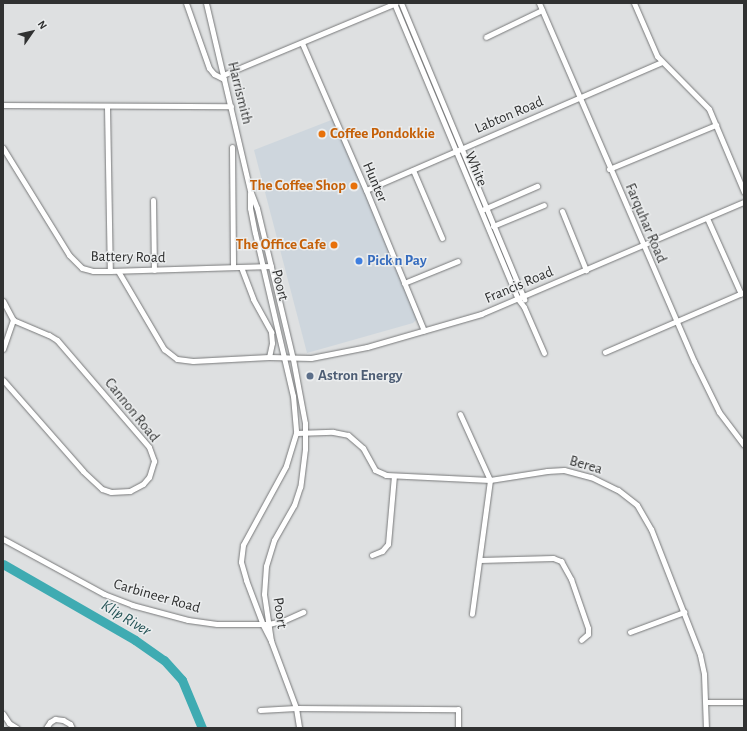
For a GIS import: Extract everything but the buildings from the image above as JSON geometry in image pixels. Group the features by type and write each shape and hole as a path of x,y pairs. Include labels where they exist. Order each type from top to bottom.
{"street":[{"path":"186,3 209,68 216,76 224,77 395,3"},
{"name":"Harrismith","path":"206,3 250,190"},
{"name":"White","path":"395,3 480,211 518,299 524,307"},
{"name":"White","path":"401,3 524,297"},
{"name":"Farquhar Road","path":"539,3 675,320 716,405 744,445"},
{"path":"634,3 653,49 662,62 705,104 716,125 744,192"},
{"path":"486,36 542,10"},
{"name":"Hunter","path":"302,43 366,190 424,331"},
{"name":"Labton Road","path":"366,190 662,62"},
{"path":"426,79 432,77"},
{"path":"3,105 107,107 231,106"},
{"path":"107,107 110,272"},
{"path":"609,169 716,125"},
{"path":"232,147 233,267"},
{"name":"Battery Road","path":"3,148 73,260 87,270 110,272 271,266"},
{"path":"413,170 442,238"},
{"path":"480,211 537,186"},
{"name":"Poort","path":"250,190 257,208 293,359 304,414 305,433 303,470 297,497 274,540 266,566 264,594 266,625"},
{"name":"Poort","path":"250,190 250,208 293,396 296,433 286,466 249,532 241,550 243,569 266,625 296,708 299,728"},
{"path":"153,200 154,270"},
{"name":"Francis Road","path":"118,271 164,349 174,357 193,361 269,357 293,359 311,358 338,353 424,331 481,314 524,297 744,202"},
{"path":"488,228 544,205"},
{"path":"562,211 586,270"},
{"path":"606,352 742,291 707,218"},
{"path":"404,283 458,261"},
{"path":"241,267 253,299 271,332 272,342 269,357"},
{"path":"524,297 524,307 544,353"},
{"path":"3,301 13,320 3,349"},
{"name":"Cannon Road","path":"3,380 83,471 102,489 110,492 130,491 143,484 149,477 154,461 149,447 60,343 49,335 13,320"},
{"path":"460,414 490,480 472,614"},
{"name":"Berea","path":"296,433 339,433 348,435 363,448 375,470 382,474 394,476 490,480 547,471 564,470 591,477 618,490 637,506 646,520 684,612 703,664 706,702 706,728"},
{"path":"372,555 382,551 388,544 394,476"},
{"name":"Carbineer Road","path":"3,539 99,592 132,605 198,622 266,625 285,620 303,612"},
{"path":"480,560 552,558 561,561 571,578 588,628 588,634 582,640"},
{"path":"630,632 684,612"},
{"path":"706,702 744,702"},
{"path":"260,710 296,708 458,709 458,728"},
{"path":"3,714 9,723 17,728"},
{"path":"46,728 50,722 55,719 63,720 70,724 72,728"}],"shaded area":[{"path":"334,119 418,318 413,323 307,353 254,150"}],"waterway":[{"name":"Klip River","path":"3,564 135,640 164,660 182,680 202,728"}],"place":[{"name":"Coffee Pondokkie","path":"322,134"},
{"name":"The Coffee Shop","path":"354,186"},
{"name":"The Office Cafe","path":"334,245"},
{"name":"Pick n Pay","path":"359,261"},
{"name":"Astron Energy","path":"310,376"}]}
